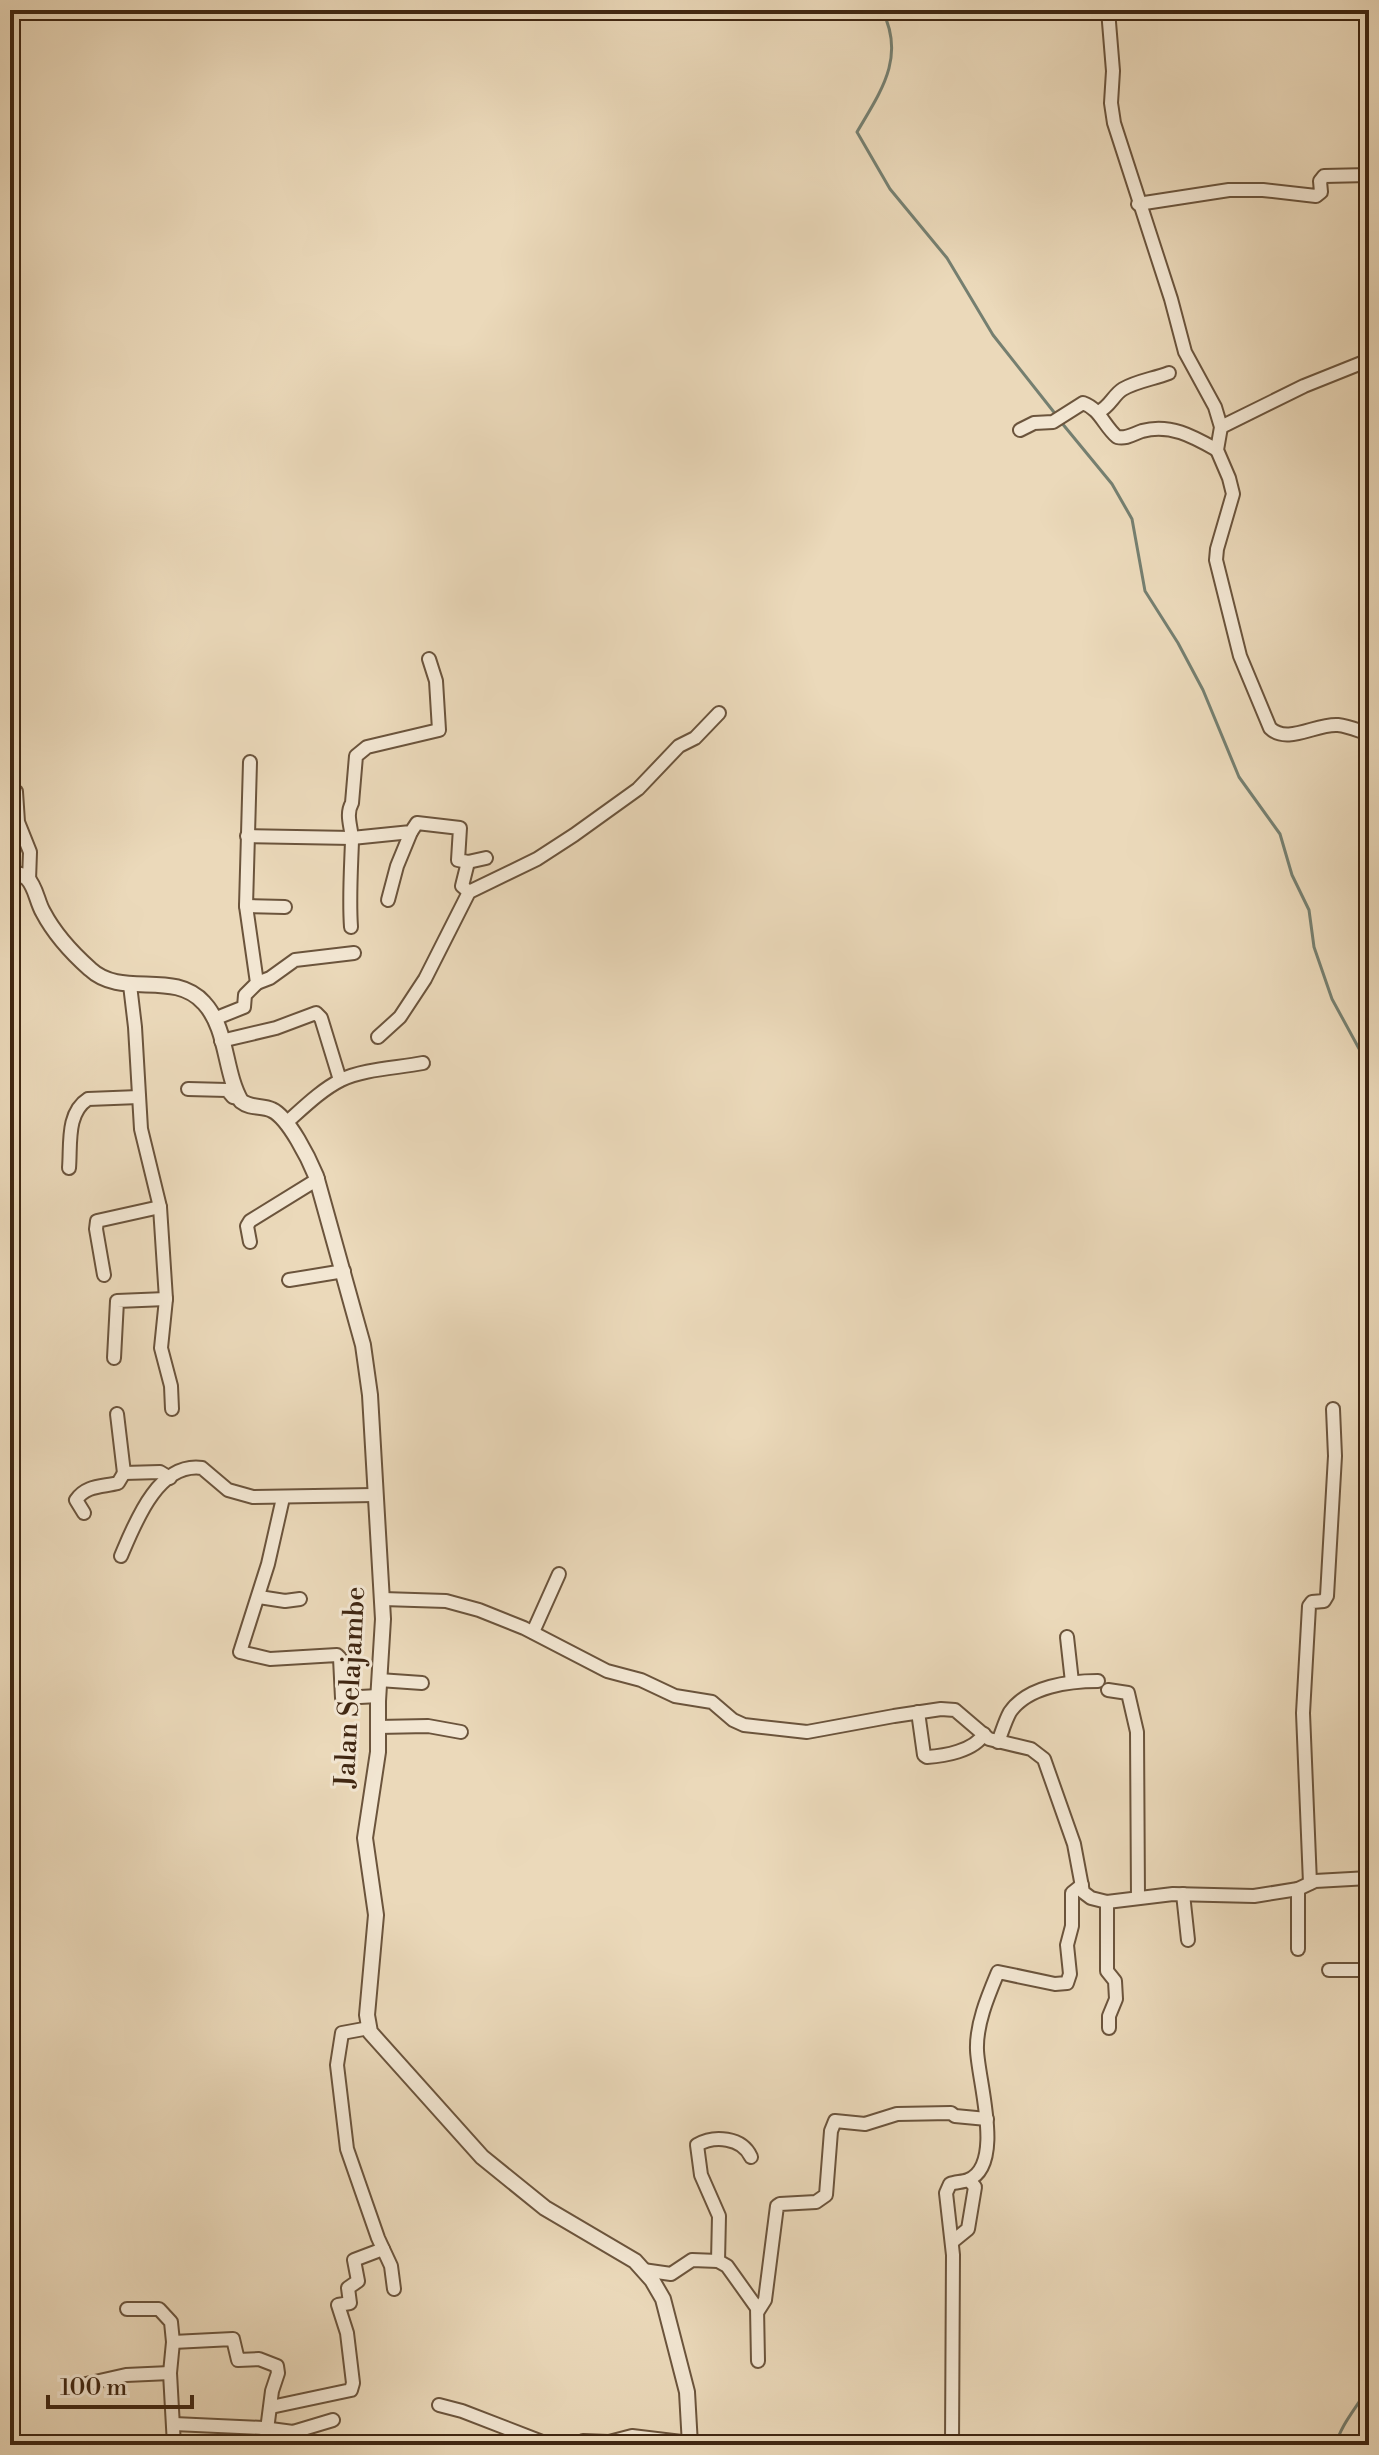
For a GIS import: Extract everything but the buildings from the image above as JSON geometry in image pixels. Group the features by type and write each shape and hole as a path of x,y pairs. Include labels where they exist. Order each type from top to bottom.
{"street":[{"path":"1108,10 1113,71 1111,111 1185,352 1215,407 1221,427 1217,450 1233,494 1216,560 1240,656 1270,728 1278,734 1341,725 1369,734"},
{"path":"1138,204 1229,190 1316,196 1321,192 1320,181 1324,176 1369,175"},
{"path":"1221,427 1304,386 1369,360"},
{"path":"1098,412 1107,407 1119,391 1169,373"},
{"path":"1020,430 1034,423 1053,422 1083,403 1098,412 1117,437 1167,428 1217,450"},
{"path":"351,927 349,889 352,838 348,810 352,803 358,752 381,743 436,731 440,727 436,681 429,659"},
{"path":"378,1037 400,1017 430,971 469,892 537,859 574,835 638,789 679,746 695,738 719,713"},
{"path":"250,762 246,906 257,983"},
{"path":"10,791 16,792 18,822 30,852 29,880 43,912 59,936 83,963 104,979 130,985 162,985 190,992 206,1005 214,1019 239,1098 245,1105 271,1109 286,1123 340,1080 356,1074 423,1063"},
{"path":"388,900 397,866 411,832 419,822 458,826 457,858 468,862 486,858"},
{"path":"247,836 352,838 411,832"},
{"path":"468,862 462,886 469,892"},
{"path":"10,873 21,874 29,880"},
{"path":"246,906 285,907"},
{"path":"214,1019 244,1007 245,995 257,983 283,971 295,960 354,953"},
{"path":"130,985 141,1129 160,1207 166,1299 161,1348 171,1386 172,1409"},
{"path":"221,1041 276,1028 316,1013 321,1018 340,1080"},
{"path":"188,1089 227,1090 233,1097 239,1098"},
{"path":"69,1168 74,1114 83,1102 88,1099 139,1097"},
{"name":"Jalan Selajambe","path":"286,1123 318,1179 344,1271 367,1371 383,1599 376,1763 365,1838 365,1856 376,1915 369,2028"},
{"path":"250,1242 247,1226 250,1221 318,1179"},
{"path":"104,1275 97,1221 160,1207"},
{"path":"289,1280 344,1271"},
{"path":"114,1358 117,1301 166,1299"},
{"path":"1310,1883 1304,1699 1309,1606 1312,1602 1326,1599 1328,1586 1335,1456 1333,1409"},
{"path":"84,1513 76,1500 80,1494 94,1487 118,1483 124,1473 117,1414"},
{"path":"121,1556 142,1511 170,1478 180,1471 206,1470 239,1495 283,1498 374,1495"},
{"path":"124,1473 160,1472 170,1478"},
{"path":"283,1498 259,1597 240,1650 270,1659 337,1655 340,1658 342,1698 378,1696"},
{"path":"533,1632 559,1574"},
{"path":"259,1597 285,1601 300,1599"},
{"path":"383,1599 446,1601 501,1617 614,1674 641,1680 675,1696 712,1702 744,1725 807,1732 918,1712 955,1710 998,1742 1031,1749 1044,1759 1074,1844 1082,1885 1088,1896 1107,1902 1183,1894 1254,1896 1298,1889 1310,1883 1369,1878"},
{"path":"1067,1637 1072,1682"},
{"path":"379,1680 422,1683"},
{"path":"998,1742 1010,1713 1041,1690 1072,1682 1103,1685 1128,1693 1137,1732 1138,1898"},
{"path":"918,1712 924,1755 927,1757 969,1746 984,1734"},
{"path":"378,1727 428,1726 461,1732"},
{"path":"952,2445 952,2242 948,2186 969,2180 988,2152 987,2119 977,2050 980,2021 996,1977 1002,1971 1034,1980 1067,1983 1070,1974 1067,1945 1072,1926 1072,1893 1082,1885"},
{"path":"1298,1889 1298,1949"},
{"path":"1183,1894 1188,1940"},
{"path":"1107,1902 1107,1971 1115,1981 1116,1999 1109,2016 1109,2028"},
{"path":"1329,1970 1369,1970"},
{"path":"394,2289 391,2266 350,2164 337,2065 342,2033 369,2028 376,2041 482,2157 538,2203 575,2228 625,2254 643,2270 660,2294 687,2392 690,2444 632,2436 609,2442 583,2441 578,2445"},
{"path":"758,2361 758,2311 765,2300 777,2206 816,2202 826,2195 831,2131 835,2121 865,2124 897,2114 947,2113 987,2119"},
{"path":"718,2261 719,2216 701,2175 697,2145 706,2141 733,2139 747,2149 751,2157"},
{"path":"952,2242 968,2229 975,2187 969,2180"},
{"path":"271,2407 351,2390 353,2383 347,2333 338,2305 350,2303 348,2288 358,2281 354,2260 383,2249"},
{"path":"643,2270 671,2274 692,2260 718,2261 733,2272 758,2311"},
{"path":"127,2309 149,2308 164,2312 171,2322 174,2445"},
{"path":"173,2342 233,2339 238,2360 259,2359 274,2363 278,2373 272,2391 265,2445"},
{"path":"86,2384 126,2375 170,2373"},
{"path":"439,2405 550,2445"},
{"path":"174,2424 293,2432 333,2420"}],"waterway":[{"path":"882,10 892,43 888,73 857,132 890,189 947,258 993,335 1057,416"},
{"path":"1061,422 1112,484 1132,519 1145,591 1203,690 1239,777 1280,834 1292,875 1309,910 1314,947 1332,999 1369,1067"},
{"path":"1336,2445 1369,2386"}]}
